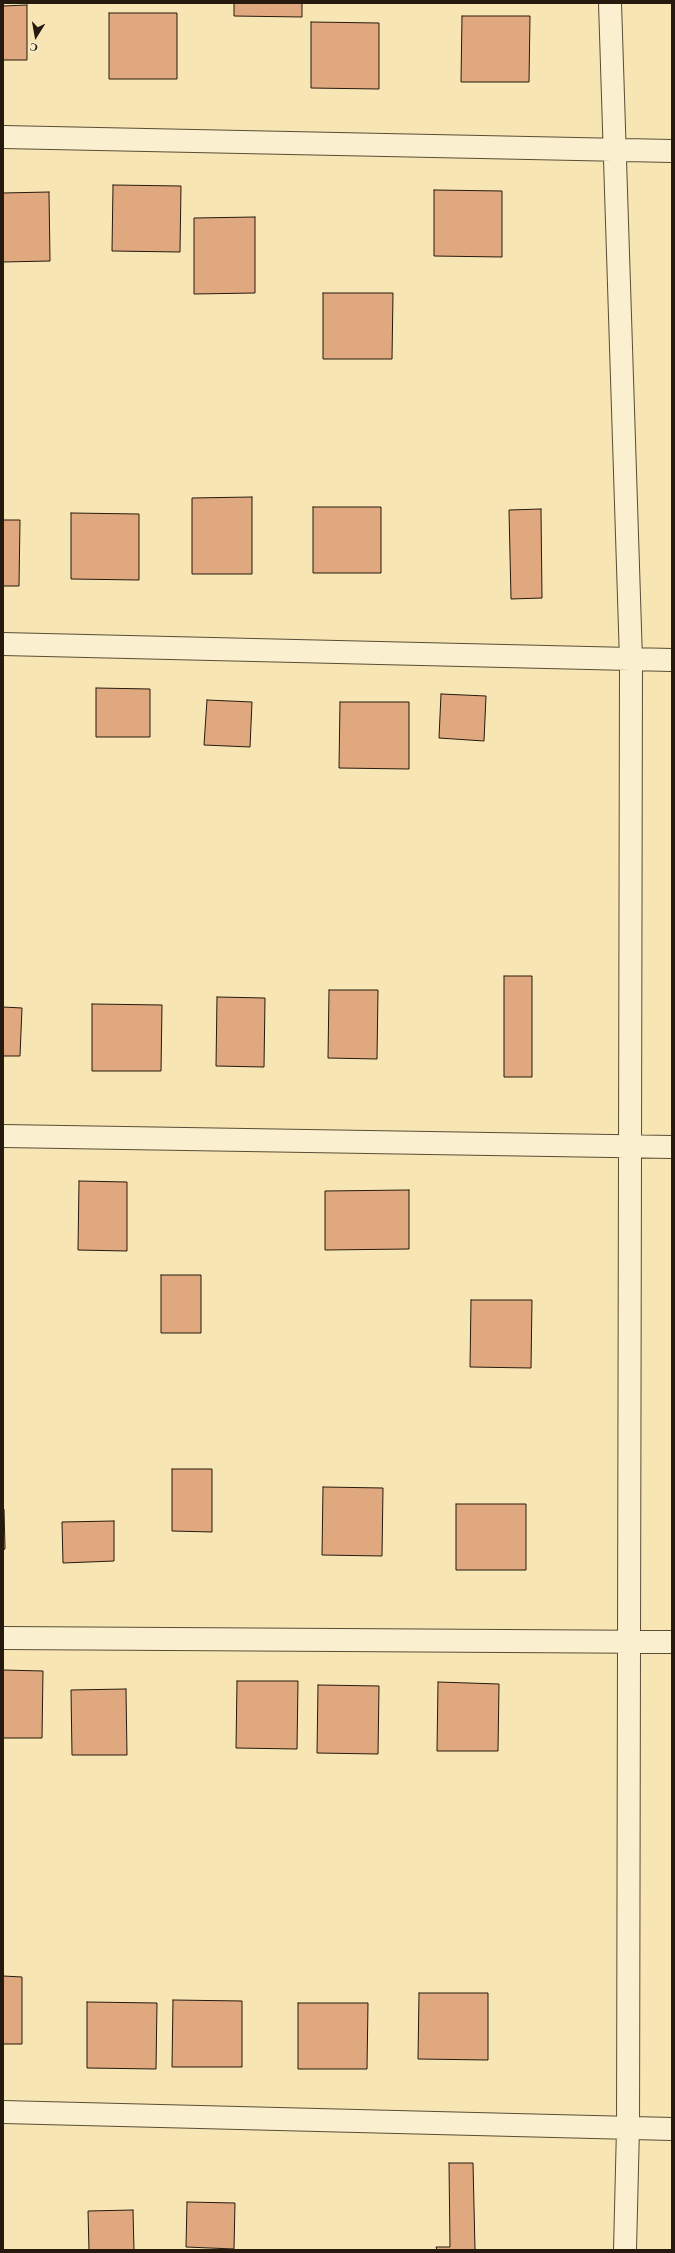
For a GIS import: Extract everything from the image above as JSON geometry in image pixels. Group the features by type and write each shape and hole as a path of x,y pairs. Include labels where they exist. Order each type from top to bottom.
{"street":[{"path":"610,3 613,150 631,660 628,2128 625,2250"},
{"path":"3,136 672,151"},
{"path":"3,644 672,660"},
{"path":"3,1136 672,1147"},
{"path":"3,1638 672,1642"},
{"path":"3,2112 672,2128"}],"building":[{"path":"234,3 302,3 302,17 234,16"},
{"path":"27,5 27,60 3,60 3,6"},
{"path":"109,13 177,13 177,79 109,79"},
{"path":"462,16 530,16 529,82 461,82"},
{"path":"311,22 379,23 379,89 311,88"},
{"path":"113,185 181,186 180,252 112,251"},
{"path":"434,190 502,191 502,257 434,256"},
{"path":"49,192 50,261 3,262 3,193"},
{"path":"255,217 255,293 194,294 194,218"},
{"path":"323,293 393,293 392,359 323,359"},
{"path":"252,497 252,574 192,574 192,498"},
{"path":"313,507 381,507 381,573 313,573"},
{"path":"541,509 542,598 511,599 509,510"},
{"path":"71,513 139,514 139,580 71,579"},
{"path":"3,520 20,520 19,586 3,586"},
{"path":"96,688 150,689 150,737 96,737"},
{"path":"441,694 486,696 484,741 439,738"},
{"path":"207,700 252,702 250,747 204,745"},
{"path":"340,702 409,702 409,769 339,768"},
{"path":"504,976 532,976 532,1077 504,1077"},
{"path":"329,990 378,990 377,1059 328,1058"},
{"path":"217,997 265,998 264,1067 216,1066"},
{"path":"92,1004 162,1005 161,1071 92,1071"},
{"path":"3,1007 22,1008 20,1056 3,1056"},
{"path":"79,1181 127,1182 127,1251 78,1250"},
{"path":"409,1190 409,1249 325,1250 325,1191"},
{"path":"161,1275 201,1275 201,1333 161,1333"},
{"path":"471,1300 532,1300 531,1368 470,1367"},
{"path":"172,1469 212,1469 212,1532 172,1531"},
{"path":"323,1487 383,1488 382,1556 322,1555"},
{"path":"456,1504 526,1504 526,1570 456,1570"},
{"path":"3,1509 5,1549 3,1550"},
{"path":"114,1521 114,1561 63,1563 62,1522"},
{"path":"3,1670 43,1671 42,1738 3,1738"},
{"path":"237,1681 298,1681 297,1749 236,1748"},
{"path":"438,1682 499,1684 498,1751 437,1751"},
{"path":"318,1685 379,1686 378,1754 317,1753"},
{"path":"126,1689 127,1755 72,1755 71,1690"},
{"path":"3,1976 22,1977 22,2044 3,2044"},
{"path":"419,1993 488,1993 488,2060 418,2059"},
{"path":"173,2000 242,2001 242,2067 172,2067"},
{"path":"87,2002 157,2003 156,2069 87,2068"},
{"path":"298,2003 368,2003 367,2069 298,2069"},
{"path":"449,2163 473,2163 475,2250 437,2250 436,2247 450,2247"},
{"path":"187,2202 235,2203 234,2249 186,2247"},
{"path":"133,2210 134,2250 89,2250 88,2211"}]}
